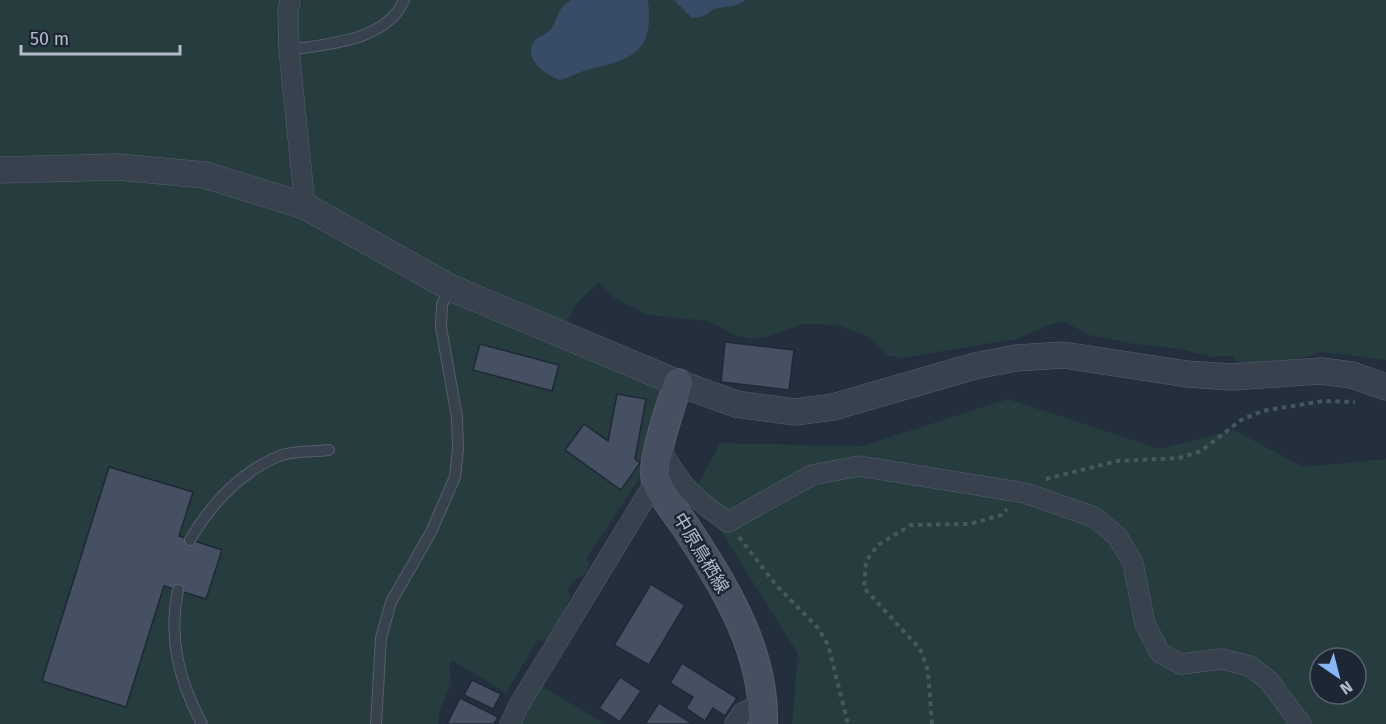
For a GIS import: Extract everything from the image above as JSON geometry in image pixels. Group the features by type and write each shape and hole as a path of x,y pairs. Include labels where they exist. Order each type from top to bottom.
{"main road":[{"path":"656,480 659,447 678,383"},
{"name":"中原鳥栖線","path":"656,480 720,579 753,652 763,713"}],"street":[{"path":"290,0 289,50 305,206"},
{"path":"0,170 118,167 205,176 305,206 451,288 678,383 736,404 795,412 852,402 975,366 1016,358 1064,355 1187,374 1232,377 1321,371 1352,375 1383,386"},
{"path":"659,447 673,472 694,500 728,522 813,475 859,466 1025,493 1094,517 1117,536 1133,563 1145,624 1160,653 1181,664 1221,659 1250,666 1269,681 1301,724"},
{"path":"510,724 519,705 656,480"},
{"path":"735,724 742,713 763,713"}],"lane":[{"path":"289,50 335,43 373,31 389,21 404,0"},
{"path":"376,724 381,638 391,602 431,532 455,477 458,449 457,417 441,327 442,304 451,288"},
{"path":"190,540 218,498 255,470 283,455 329,450"},
{"path":"178,590 173,628 179,671 189,700 202,724"}],"path":[{"path":"932,724 928,671 920,649 864,588 866,561 878,545 911,525 970,524 1001,514 1045,479 1117,461 1179,458 1202,451 1241,420 1263,411 1323,401 1367,402 1383,386"},
{"path":"728,522 776,585 818,627 828,645 849,724"}],"green space":[{"path":"0,0 1386,0 1386,360 1323,352 1295,360 1242,366 1232,356 1211,357 1181,349 1134,344 1089,335 1065,322 1052,324 1016,339 901,358 889,356 870,337 837,325 805,324 752,339 735,335 708,321 648,315 616,299 599,282 573,307 561,345 665,391 644,471 586,559 589,564 586,573 574,581 568,589 571,596 555,629 543,641 538,639 506,693 452,660 449,668 451,683 440,709 438,724 0,724"},
{"path":"1008,399 1160,449 1234,430 1303,467 1386,459 1386,724 792,724 798,654 695,490 720,443 863,446"},
{"path":"540,685 605,724 522,724"}],"water":[{"path":"571,0 647,0 648,32 643,43 637,51 619,61 560,80 548,74 533,59 531,47 535,40 550,30 560,10"},
{"path":"674,0 746,0 737,5 713,9 704,16 692,18"}],"building":[{"path":"725,342 794,350 789,390 721,382"},
{"path":"480,344 559,365 552,391 473,370"},
{"path":"617,394 646,399 635,459 640,463 621,490 565,450 584,424 608,441"},
{"path":"109,467 193,492 179,536 222,550 206,599 164,586 126,707 42,681"},
{"path":"651,584 685,605 649,665 614,645"},
{"path":"682,663 737,698 725,716 713,708 705,721 686,708 693,697 670,683"},
{"path":"620,677 641,691 620,722 599,708"},
{"path":"472,680 501,694 493,709 464,695"},
{"path":"460,698 498,717 494,724 447,724"},
{"path":"659,703 693,724 645,724"}]}
